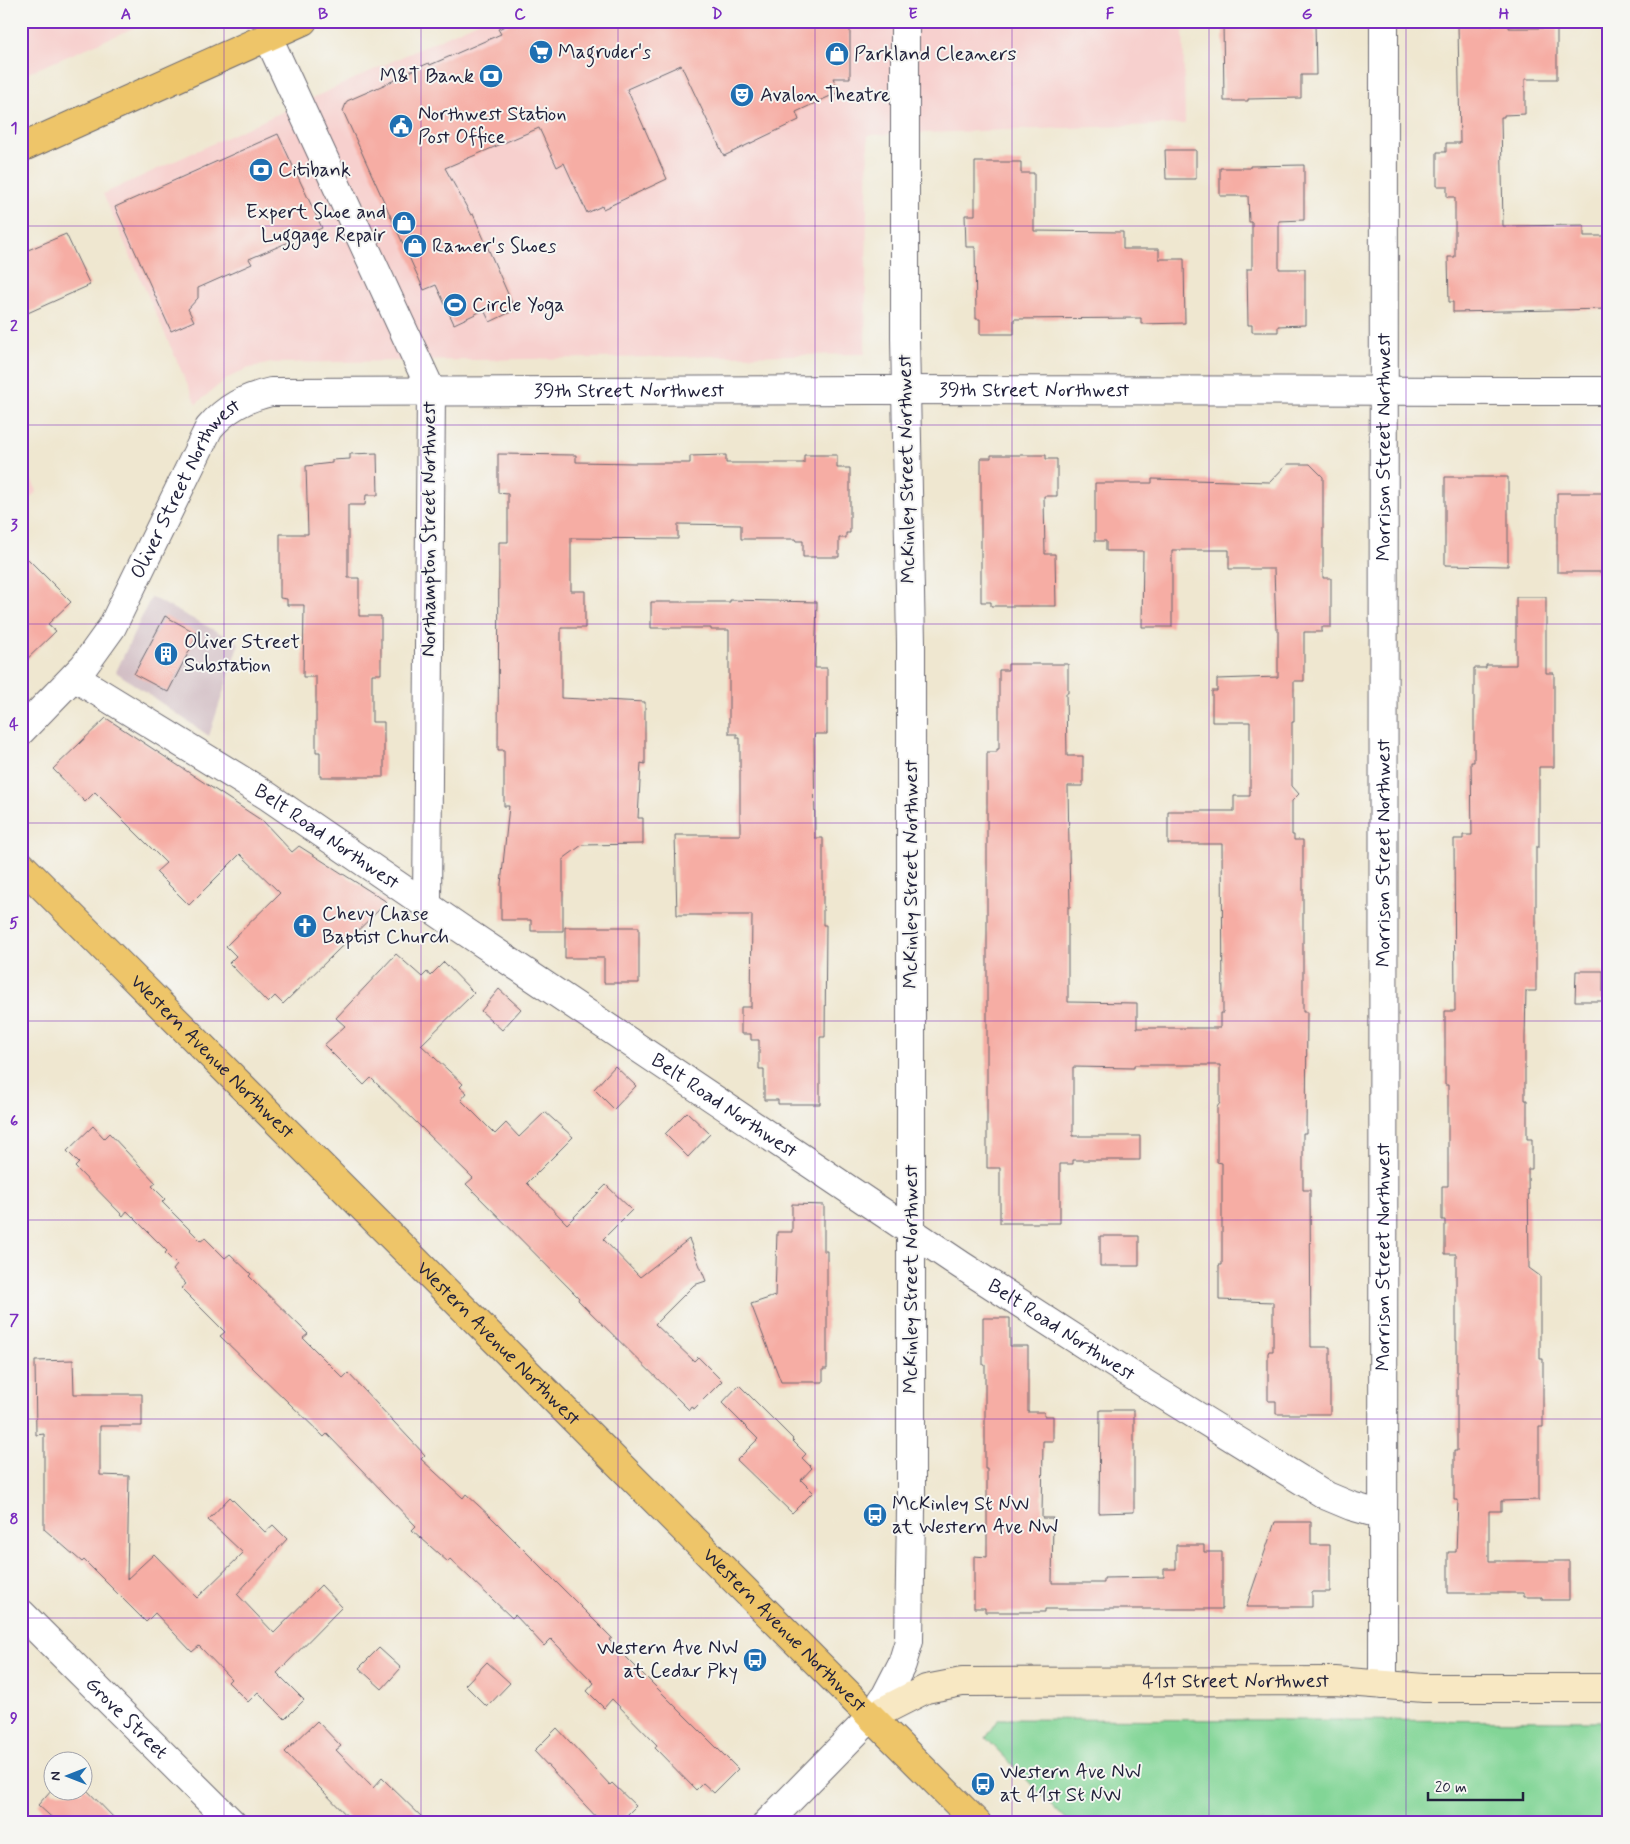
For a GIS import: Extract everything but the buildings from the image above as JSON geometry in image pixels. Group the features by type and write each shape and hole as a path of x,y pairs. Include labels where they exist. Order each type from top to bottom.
{"main road":[{"path":"21,148 303,21"},
{"name":"Western Avenue Northwest","path":"21,865 977,1823"},
{"name":"41st Street Northwest","path":"871,1717 926,1689 962,1682 1335,1681 1424,1688 1609,1688"}],"street":[{"name":"McKinley Street Northwest","path":"766,1823 871,1717 886,1695 902,1664 909,1641 911,1510 911,643 906,390 905,21"},
{"name":"Morrison Street Northwest","path":"1383,1685 1384,21"},
{"name":"Northampton Street Northwest","path":"268,37 431,390 427,906"},
{"name":"39th Street Northwest","path":"431,390 1609,391"},
{"name":"Oliver Street Northwest","path":"21,730 74,677 112,627 205,436 216,420 228,409 241,401 271,392 431,390"},
{"name":"Belt Road Northwest","path":"74,677 266,795 911,1233 1139,1380 1327,1496 1351,1506 1383,1515"},
{"name":"Grove Street","path":"21,1613 232,1823"}],"shaded area":[{"path":"21,21 150,21 21,76"},
{"path":"480,21 1183,21 1185,124 868,135 865,354 271,363 246,369 226,379 196,404 103,194"},
{"path":"21,458 37,491 26,502 21,501"},
{"path":"151,597 239,643 209,736 116,672"}],"green space":[{"path":"999,1719 1609,1721 1609,1823 1069,1823 986,1738"}],"place":[{"name":"Magruder's","path":"541,52"},
{"name":"Parkland Cleaners","path":"837,54"},
{"name":"M&T Bank","path":"491,76"},
{"name":"Avalon Theatre","path":"742,95"},
{"name":"Northwest Station Post Office","path":"401,126"},
{"name":"Citibank","path":"261,170"},
{"name":"Expert Shoe and Luggage Repair","path":"404,223"},
{"name":"Ramer's Shoes","path":"415,246"},
{"name":"Circle Yoga","path":"455,305"},
{"name":"Oliver Street Substation","path":"166,654"},
{"name":"Chevy Chase Baptist Church","path":"305,926"},
{"name":"McKinley St NW at Western Ave NW","path":"875,1515"},
{"name":"Western Ave NW at Cedar Pky","path":"755,1660"},
{"name":"Western Ave NW at 41st St NW","path":"983,1784"}]}
